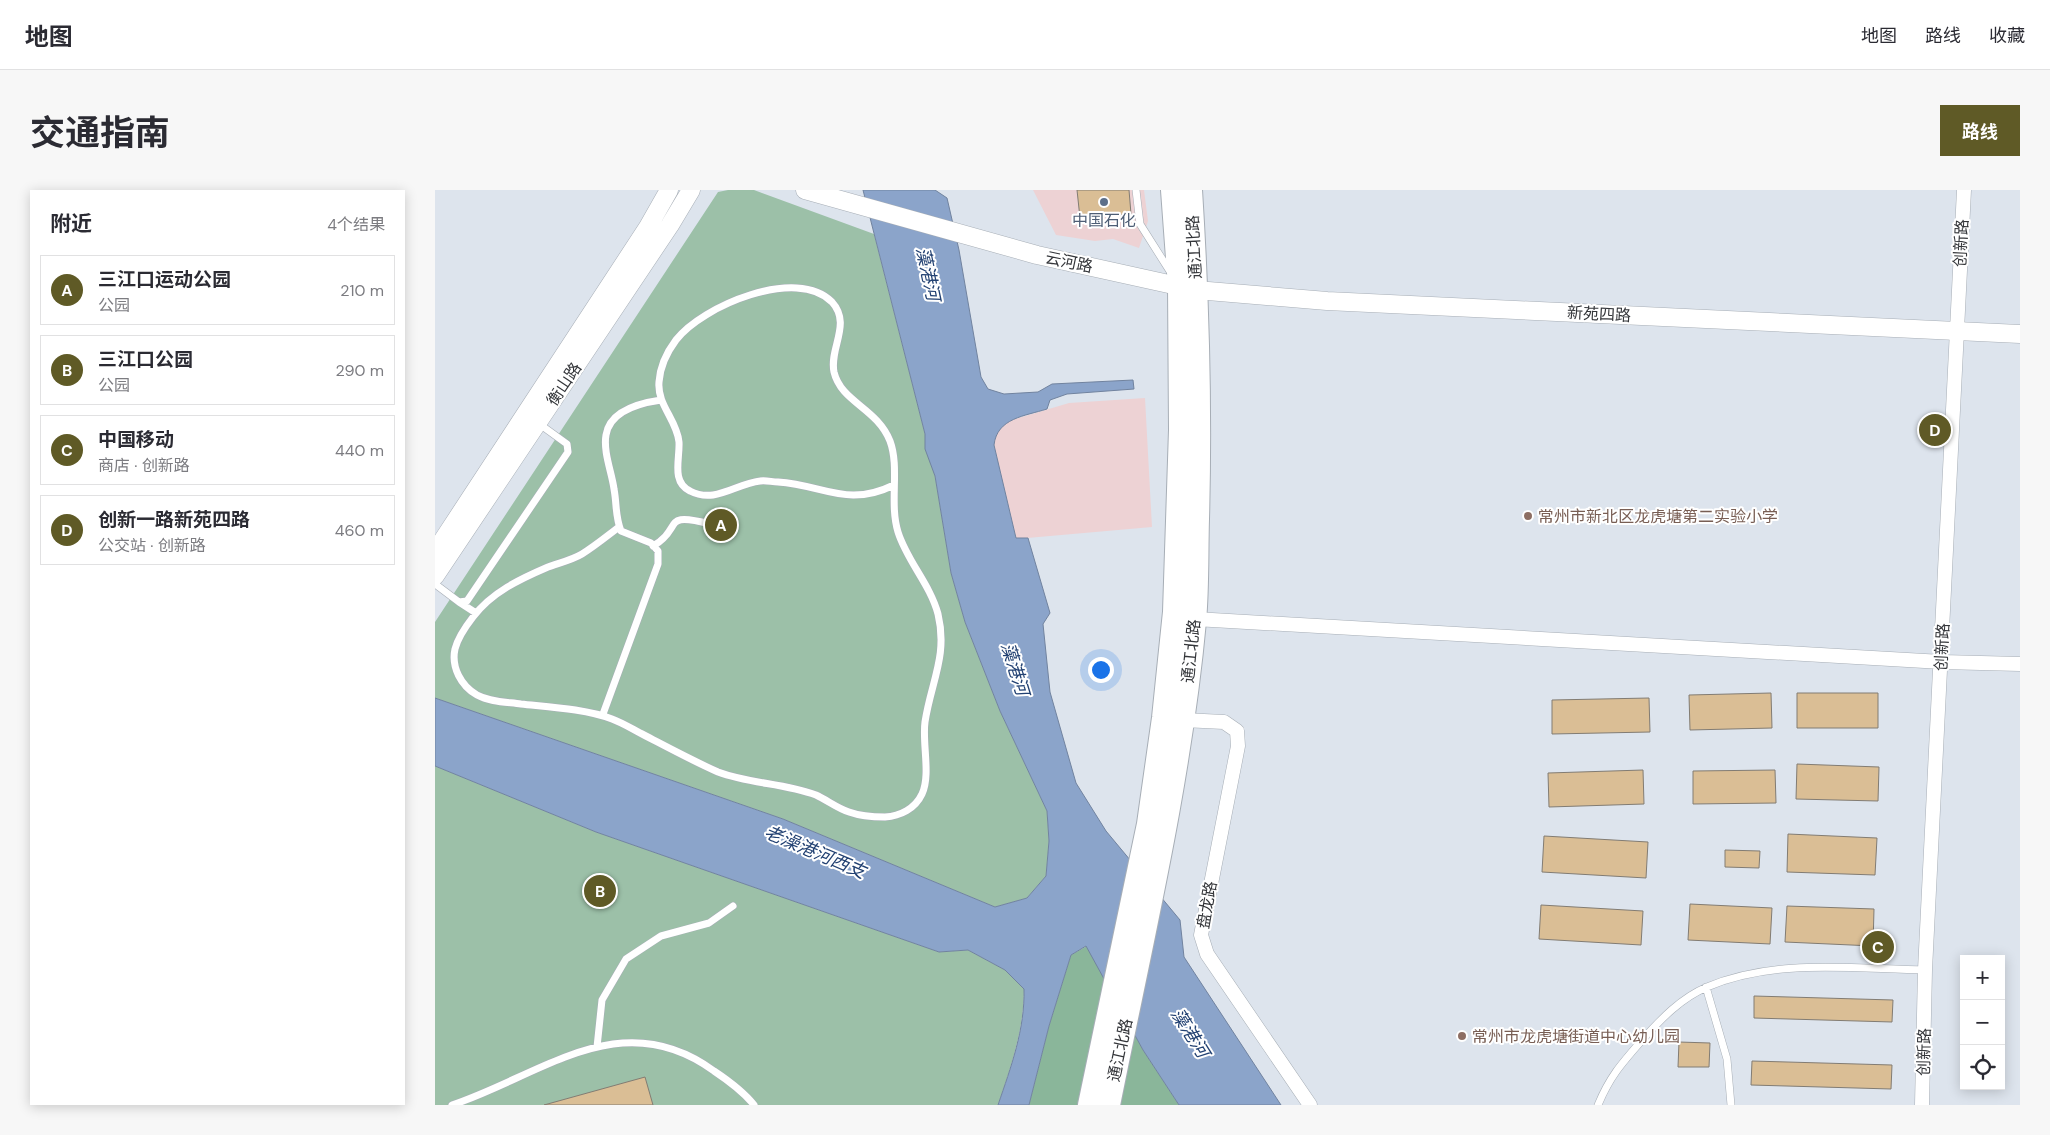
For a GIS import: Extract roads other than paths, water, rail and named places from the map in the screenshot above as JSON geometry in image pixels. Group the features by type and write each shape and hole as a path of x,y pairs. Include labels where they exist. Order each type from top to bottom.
{"main road":[{"name":"通江北路","path":"1109,1105 1166,826 1183,720 1195,619 1200,431 1188,287 1172,190"},
{"name":"通江北路","path":"1089,1105 1143,847 1163,718 1173,612 1191,190"}],"street":[{"name":"衡山路","path":"435,552 648,226 669,190"},
{"name":"衡山路","path":"435,576 670,225 691,190"},
{"name":"云河路","path":"805,190 847,203 961,232 1037,255 1188,287"},
{"name":"创新路","path":"1922,1105 1925,970 1963,190"},
{"name":"新苑四路","path":"1188,287 1327,301 2020,334"},
{"path":"1195,619 1941,662 2020,664"},
{"name":"盘龙路","path":"1183,720 1224,722 1237,731 1238,746 1201,935 1207,954 1310,1105"}],"lane":[{"path":"1136,190 1140,224 1188,287"},
{"path":"619,527 580,555 511,584 481,606 465,628 454,651 457,676 474,694 497,701 547,707 612,719 722,773 753,781 791,787 820,797 848,812 873,817 893,817 910,809 922,795 925,779 925,724 938,673 942,641 937,611 927,585 908,556 898,532 893,506 893,485 893,447 885,430 874,415 840,387 833,368 841,330 840,314 833,304 819,292 801,289 754,293 721,305 697,320 678,337 660,372 658,387 661,400 672,419 679,439 677,474 682,486 693,493 711,497 759,481 796,484 845,497 865,496 881,492 893,485"},
{"path":"603,714 658,564 658,551 651,543 621,531 619,527 616,519 615,491 607,457 606,436 612,421 625,410 645,402 661,400"},
{"path":"459,602 467,601 568,452 567,444 538,423"},
{"path":"653,546 663,541 673,523 681,519 710,524"},
{"path":"435,584 476,613"},
{"path":"597,1047 603,1000 626,959 661,936 709,923 733,906"},
{"path":"1598,1105 1607,1083 1621,1064 1655,1026 1666,1014 1687,998 1706,987 1742,976 1783,968 1925,970"},
{"path":"1706,987 1727,1059 1731,1105"},
{"path":"452,1105 579,1050 613,1043 655,1043 698,1059 745,1093 754,1105"}],"water":[{"path":"863,190 935,190 947,198 959,250 981,377 988,389 1004,394 1038,392 1052,384 1133,380 1134,389 1067,394 1050,400 1047,409 1021,416 1006,424 996,436 994,445 1016,538 1028,538 1050,613 1043,624 1050,692 1076,783 1106,831 1180,920 1184,957 1281,1105 1179,1105 1143,1050 1086,946 1071,955 1049,1026 1029,1105 998,1105 1020,1033 1024,1004 1024,989 1005,970 968,950 939,952 596,832 435,766 435,698 783,819 995,907 1027,898 1046,876 1049,841 1047,811 1000,711 965,622 951,573 935,476 925,449 925,434"}],"place":[{"name":"中国石化","path":"1104,202"},
{"name":"创新一路新苑四路","path":"1935,430"},
{"name":"常州市新北区龙虎塘第二实验小学","path":"1528,516"},
{"name":"三江口运动公园","path":"721,525"},
{"name":"三江口公园","path":"600,891"},
{"name":"中国移动","path":"1878,947"},
{"name":"常州市龙虎塘街道中心幼儿园","path":"1462,1036"}],"water label":[{"name":"藻港河","path":"928,274"},
{"name":"藻港河","path":"1015,669"},
{"name":"老澡港河西支","path":"815,852"},
{"name":"藻港河","path":"1190,1033"}]}
